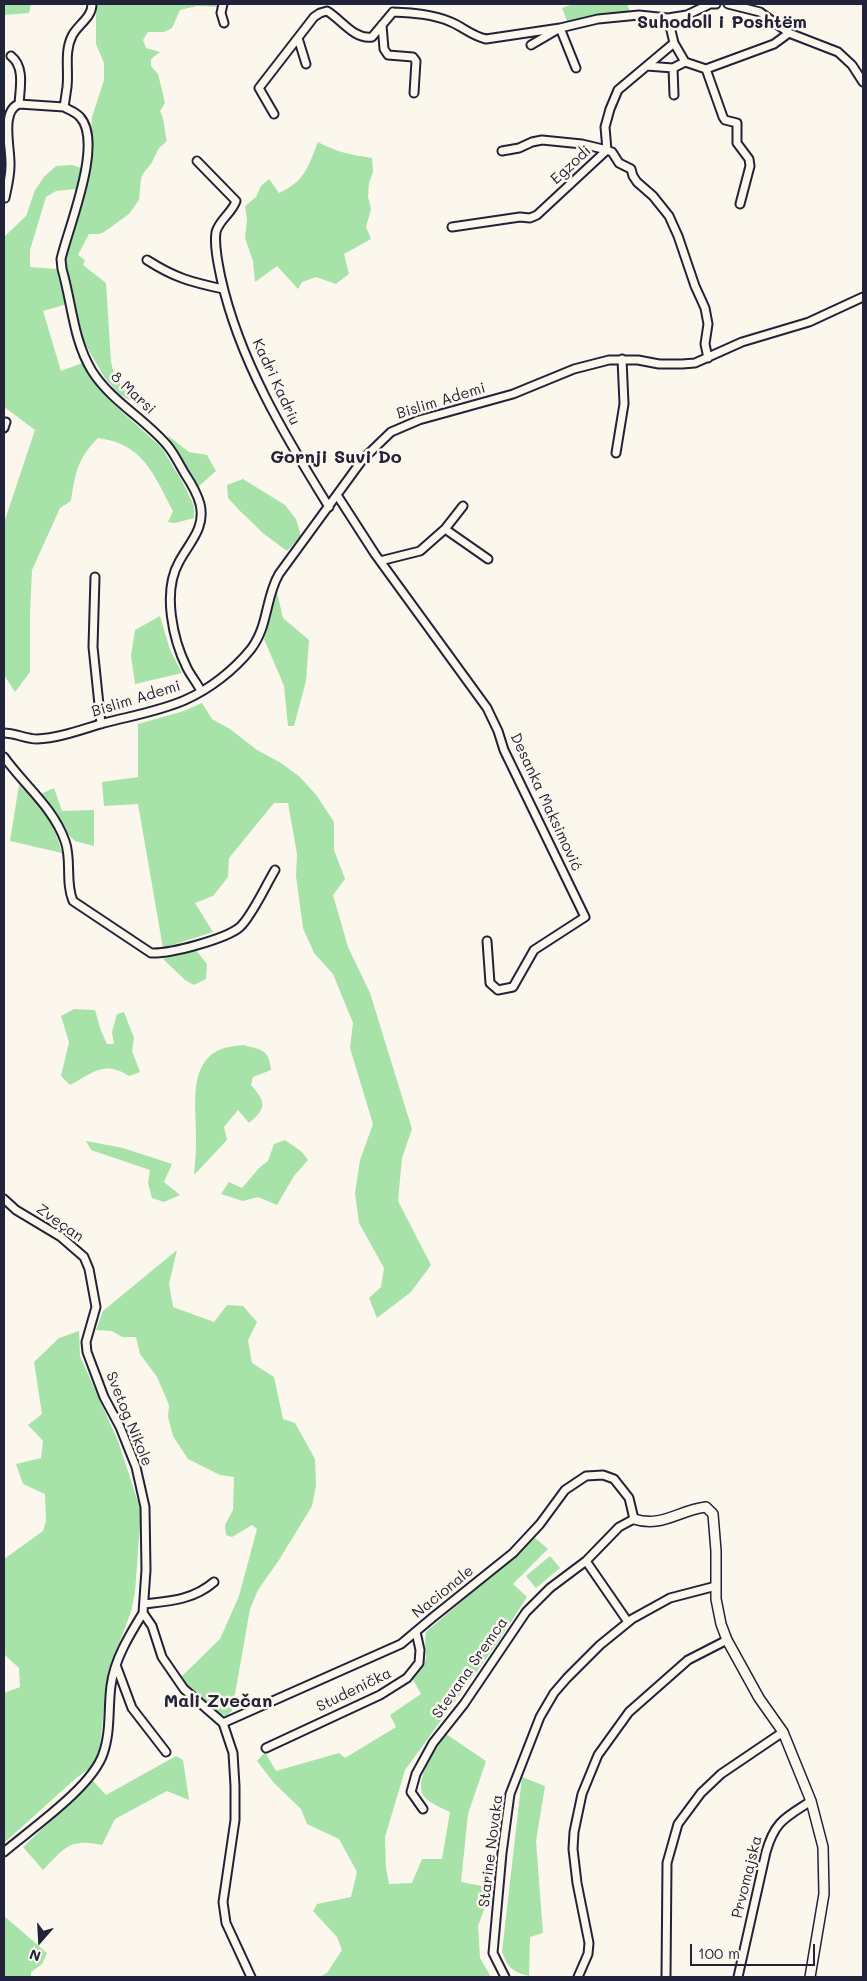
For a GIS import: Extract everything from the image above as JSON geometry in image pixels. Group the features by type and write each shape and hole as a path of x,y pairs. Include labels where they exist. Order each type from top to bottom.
{"street":[{"path":"5,198 10,167 8,116 12,106 19,104 64,107 67,87 67,50 78,24 91,13 92,4"},
{"path":"223,4 221,13 224,23"},
{"path":"390,4 394,12"},
{"path":"394,12 437,16 460,26 476,37 486,39 560,28 614,16 639,15 668,18 687,15 710,4 716,4"},
{"path":"728,4 760,12 789,33 838,52 852,65 863,82"},
{"path":"274,114 260,88 314,17 320,13 327,12 360,36 367,38 372,37 376,30 394,12"},
{"path":"668,18 674,43 685,62 706,69 774,44 789,33"},
{"path":"382,25 384,49 388,55 413,57 416,61 414,93"},
{"path":"531,45 560,28"},
{"path":"560,28 576,68"},
{"path":"298,38 306,64"},
{"path":"674,43 618,90 605,127 607,150 612,152 619,163 631,168 637,182 653,196 669,216 705,308 708,324 705,344 708,358"},
{"path":"11,56 20,68 19,104"},
{"path":"647,66 673,68 685,62"},
{"path":"673,68 674,95"},
{"path":"706,69 723,117 725,120 737,123 737,143 749,159 750,166 740,204"},
{"name":"8 Marsi","path":"64,107 80,116 89,134 83,182 61,259 76,331 91,370 117,399 169,446 200,504 202,517 200,526 178,564 173,579 170,612 187,668 202,690"},
{"name":"Egzodi","path":"502,151 519,148 542,140 582,144 607,150"},
{"name":"Egzodi","path":"452,227 520,217 530,218 537,215 607,150"},
{"name":"Kadri Kadriu","path":"197,161 236,201 233,209 221,222 216,232 218,262 223,289 256,380 288,440 329,507"},
{"path":"147,260 170,275 223,289"},
{"name":"Bislim Ademi","path":"4,733 38,739 59,736 185,700 226,673 252,648 261,632 274,583 363,459 390,432 419,420 513,394 574,369 609,360 695,363 742,342 809,322 863,297"},
{"path":"616,453 624,404 622,360"},
{"name":"Desanka Maksimović","path":"337,495 380,560 487,708 498,731 504,750 585,917 534,950 513,987 498,990 490,983 488,941"},
{"path":"380,560 420,551 445,529 464,506"},
{"path":"445,529 488,559"},
{"path":"95,577 93,647 101,724"},
{"path":"4,757 54,819 66,842 69,890 73,901 151,953 162,954 192,946 241,926 275,870"},
{"name":"Zveçan","path":"4,1199 16,1210 61,1237 84,1257 94,1291 96,1307"},
{"name":"Svetog Nikole","path":"96,1307 86,1342 87,1352 104,1398 120,1427 136,1467 145,1507 146,1570 143,1613"},
{"name":"Nacionale","path":"223,1723 402,1644 513,1553 540,1524 565,1490 586,1476 603,1475 614,1479 629,1498 634,1519"},
{"path":"634,1519 651,1523 706,1506 713,1514 716,1541 718,1612 727,1640 759,1698 783,1732 811,1801 823,1848 824,1894 810,1977"},
{"name":"Stevana Sremca","path":"423,1809 411,1792 416,1774 433,1743 464,1704 526,1612 550,1588 586,1561 619,1527 634,1519"},
{"path":"586,1561 628,1622"},
{"path":"144,1604 190,1597 203,1591 214,1582"},
{"name":"Starine Novaka","path":"505,1977 493,1953 510,1794 540,1716 554,1693 567,1678 600,1645 628,1622 670,1598 716,1586"},
{"path":"4,1852 78,1790 98,1764 107,1738 111,1685 116,1664 143,1613 152,1626 162,1657 184,1689 223,1723 233,1753 235,1820 223,1902 226,1923 251,1977"},
{"name":"Studenička","path":"266,1748 380,1695 407,1678 419,1663 420,1650 416,1632"},
{"path":"578,1977 588,1954 589,1943 576,1874 573,1849 574,1832 582,1794 598,1755 629,1712 688,1660 727,1640"},
{"path":"116,1664 132,1708 166,1752"},
{"path":"666,1977 667,1863 678,1824 701,1793 721,1774 783,1732"},
{"name":"Prvomajska","path":"738,1977 771,1834 782,1819 811,1801"}],"green space":[{"path":"4,4 31,4 29,13 4,15"},
{"path":"96,4 223,4 220,7 197,6 180,10 172,28 164,32 148,32 143,40 146,48 160,52 151,59 151,66 158,74 165,103 160,111 167,141 159,148 141,178 139,200 129,214 104,232 89,234 78,255 85,260 83,265 106,283 111,361 114,375 131,401 119,394 105,378 84,342 64,258 82,200 88,171 92,117 104,80 104,63 96,44"},
{"path":"573,4 627,4 630,11 571,31 562,8"},
{"path":"318,142 344,153 372,158 373,172 369,183 368,197 371,209 366,227 371,239 344,254 349,274 336,284 316,277 302,282 298,289 277,266 255,282 253,261 245,238 247,220 245,206 256,197 261,186 269,179 279,193 295,183 308,166"},
{"path":"72,165 81,168 76,189 56,191 46,197 30,250 30,267 56,269 67,304 43,311 61,371 85,362 107,398 162,448 194,506 194,518 175,523 168,522 173,511 153,473 145,463 137,454 126,447 114,441 98,438 86,452 78,466 71,501 60,508 32,570 30,672 15,692 4,675 4,523 35,430 4,407 4,237 26,216 35,190 44,177 56,166"},
{"path":"167,435 189,452 207,455 216,471 198,487"},
{"path":"243,479 285,505 296,519 301,536 287,551 264,534 228,498 227,485"},
{"path":"276,588 283,618 309,640 306,681 294,726 288,726 284,686 264,639 271,618"},
{"path":"160,616 170,650 182,673 135,684 131,656 135,630"},
{"path":"202,703 212,719 230,729 257,750 281,763 300,777 317,796 334,822 334,850 345,879 333,895 348,947 370,993 412,1129 402,1158 398,1201 431,1265 411,1292 377,1318 369,1298 381,1287 384,1268 359,1223 355,1193 360,1160 373,1124 350,1048 353,1023 333,974 314,953 303,928 296,876 297,854 288,803 274,803 229,858 228,877 213,896 195,903 213,932 163,948 138,804 104,806 102,782 138,777 138,724 184,711"},
{"path":"19,785 46,816 55,832 62,853 10,841"},
{"path":"54,788 62,811 94,810 94,846 75,841 69,835 41,794"},
{"path":"195,949 207,964 206,979 194,985 185,980 163,959"},
{"path":"74,1009 95,1010 107,1044 114,1044 112,1032 117,1014 124,1012 134,1038 132,1051 140,1072 129,1076 112,1069 99,1070 70,1085 61,1076 69,1042 61,1016"},
{"path":"243,1045 255,1048 266,1054 270,1063 271,1070 253,1077 251,1085 260,1096 262,1101 261,1109 249,1123 238,1110 224,1127 227,1140 194,1175 196,1145 195,1104 197,1079 201,1068 208,1058 217,1051"},
{"path":"285,1140 302,1152 308,1160 294,1176 277,1205 258,1197 243,1201 221,1194 229,1182 242,1188 260,1167 268,1161 274,1144"},
{"path":"86,1141 123,1148 172,1164 164,1182 180,1195 164,1202 152,1198 148,1183 150,1170 91,1150"},
{"path":"177,1250 169,1284 173,1307 214,1322 227,1305 243,1306 257,1322 248,1340 252,1363 274,1377 283,1419 295,1423 315,1459 316,1486 312,1506 258,1590 250,1609 232,1711 226,1716 218,1713 180,1678 220,1639 239,1596 257,1529 252,1525 232,1537 226,1535 225,1525 233,1510 234,1477 220,1475 188,1459 173,1436 168,1417 169,1405 157,1377 140,1354 136,1337 122,1337 112,1331 96,1330 103,1311"},
{"path":"79,1331 80,1356 118,1441 141,1511 135,1592 131,1612 108,1672 100,1745 94,1765 75,1779 4,1843 4,1693 20,1687 19,1668 4,1654 4,1559 43,1531 46,1521 45,1494 23,1484 16,1464 41,1458 43,1441 28,1425 42,1414 34,1362 59,1338"},
{"path":"535,1538 548,1549 513,1584 527,1597 498,1642 405,1770 385,1837 386,1868 389,1884 412,1883 422,1859 442,1859 450,1812 432,1803 423,1795 421,1788 422,1780 432,1755 446,1734 486,1761 468,1814 461,1882 492,1888 478,1926 480,1958 491,1977 319,1977 327,1973 342,1950 337,1937 313,1911 317,1904 351,1897 357,1872 339,1839 307,1824 301,1809 274,1783 257,1761 265,1752 276,1771 339,1753 345,1758 396,1727 390,1715 421,1694 412,1678 425,1661 426,1632"},
{"path":"550,1556 560,1568 536,1588 526,1576"},
{"path":"176,1756 183,1760 189,1800 167,1791 115,1819 102,1845 91,1843 75,1844 63,1851 43,1870 23,1847 93,1781 106,1795"},
{"path":"522,1777 545,1786 536,1841 543,1933 530,1937 529,1976 519,1973 512,1968 506,1962 502,1952"},
{"path":"4,1916 47,1953 42,1964 31,1972 31,1977 4,1977"}],"district":[{"name":"Suhodoll i Poshtëm","path":"722,22"},
{"name":"Gornji Suvi Do","path":"336,457"},
{"name":"Mali Zvečan","path":"218,1701"}]}
